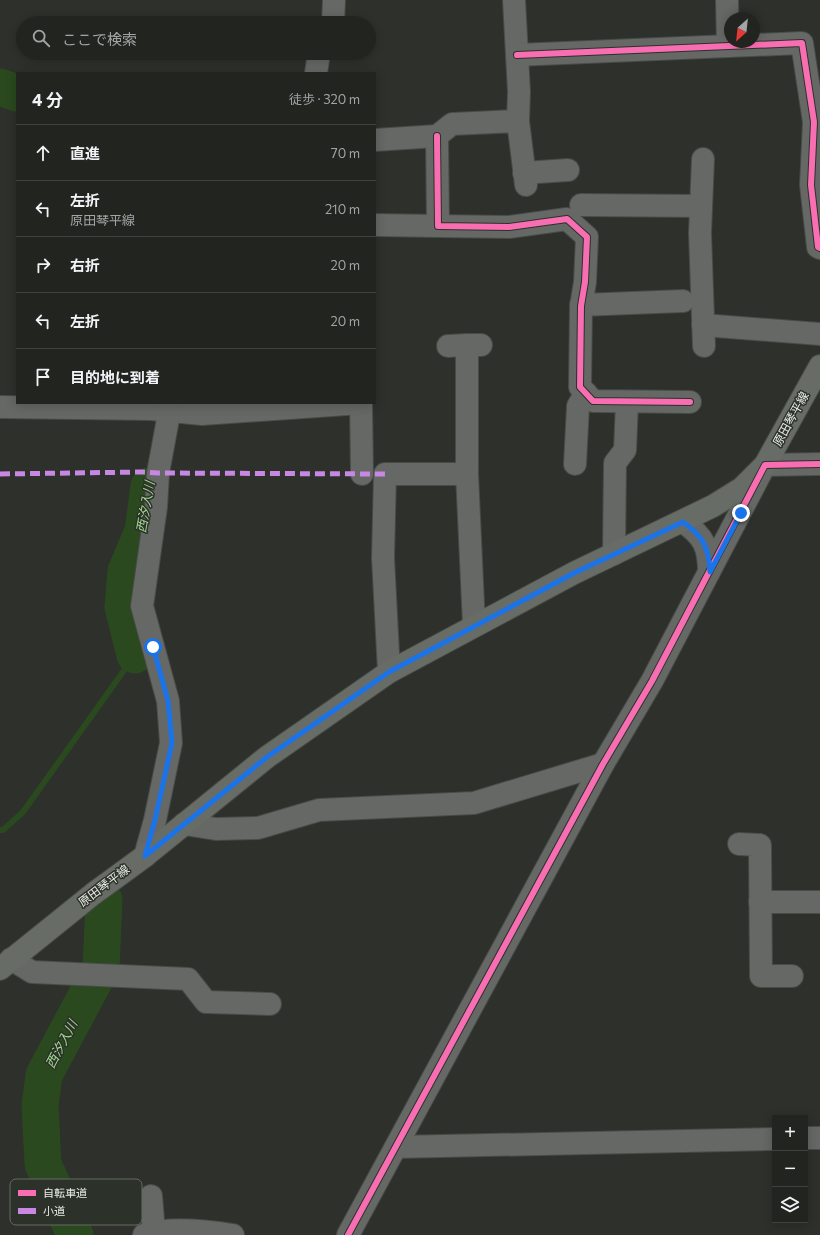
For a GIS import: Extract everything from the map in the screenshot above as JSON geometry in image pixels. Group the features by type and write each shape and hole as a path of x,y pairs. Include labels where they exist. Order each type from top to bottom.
{"main road":[{"name":"原田琴平線","path":"6,964 145,856 267,757 389,672 474,625 574,573 683,522 742,488 765,465 820,366"}],"street":[{"path":"333,16 334,0"},
{"path":"514,0 518,121 525,179 568,170"},
{"path":"727,0 727,12"},
{"path":"760,45 802,43 814,122 811,185 818,247 820,248"},
{"path":"517,55 724,46"},
{"path":"316,72 318,60"},
{"path":"376,140 436,136 452,124 518,121"},
{"path":"436,136 438,226"},
{"path":"703,159 700,233 704,346"},
{"path":"581,205 701,206"},
{"path":"376,225 509,227 568,219 587,237 585,282 581,304 580,386 593,401 690,402"},
{"path":"581,304 683,301"},
{"path":"703,324 820,334"},
{"path":"466,345 467,474 474,625"},
{"path":"575,464 578,406 586,393"},
{"path":"614,554 615,463 625,450 627,402"},
{"path":"0,407 27,405 112,406 166,408 202,414 347,404"},
{"path":"361,404 362,474"},
{"path":"145,856 155,820 172,743 168,701 142,606 156,507 158,473 166,408"},
{"path":"348,1235 603,764 652,681 765,465 820,464"},
{"path":"389,672 383,558 385,474 467,474"},
{"path":"683,522 693,528 702,539 709,554 710,572"},
{"path":"184,824 216,829 258,828 319,810 474,804 603,764"},
{"path":"739,844 760,845 761,976 792,976"},
{"path":"760,902 820,902"},
{"path":"6,964 32,972 188,979 206,1002 270,1004"},
{"path":"808,1138 820,1138"},
{"path":"396,1147 772,1139"},
{"path":"150,1196 149,1233 212,1232 232,1235"}],"waterway":[{"name":"西汐入川","path":"0,87 16,93"},
{"name":"西汐入川","path":"135,655 123,607 126,571 143,531 149,486"},
{"path":"0,830 3,830 23,812 135,655"},
{"name":"西汐入川","path":"50,1179 43,1164 40,1106 44,1075 101,968 104,900"},
{"name":"西汐入川","path":"70,1225 75,1235"}],"marked path":[{"path":"0,474 143,472 385,474"}],"cycle path":[{"path":"517,55 802,43 814,122 811,185 818,247 820,248"},
{"path":"437,136 438,226 509,227 567,219 587,237 585,282 581,306 580,387 593,401 690,402"},
{"path":"348,1235 603,764 652,681 765,465 820,464"}],"route":[{"path":"153,647 168,701 172,743 155,820 145,856 267,757 389,672 474,625 574,573 683,522 693,528 702,539 709,554 710,572 741,513"}]}
